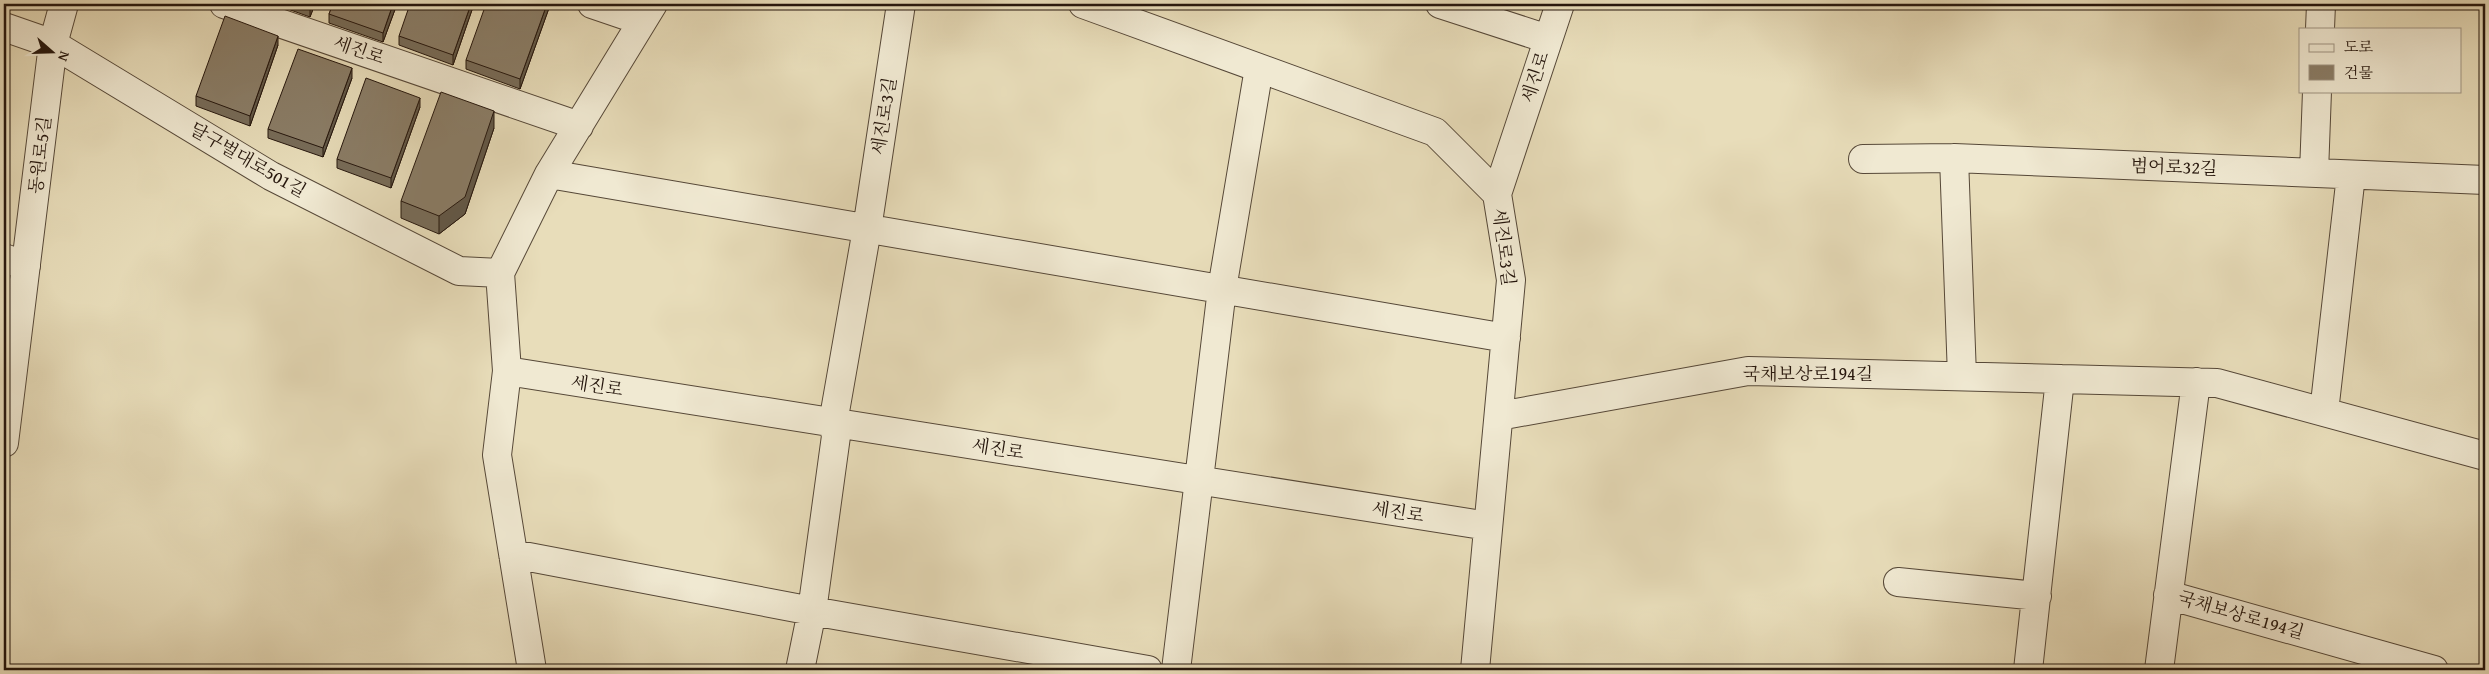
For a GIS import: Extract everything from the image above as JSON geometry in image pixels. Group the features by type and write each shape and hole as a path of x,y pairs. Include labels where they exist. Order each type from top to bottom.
{"street":[{"name":"동원로5길","path":"4,443 15,262 53,44 64,4"},
{"name":"세진로","path":"224,4 578,126"},
{"path":"532,670 497,456 507,371 500,273 548,174 648,13 592,4"},
{"name":"세진로3길","path":"800,670 812,612 836,436 833,423 867,229 901,4"},
{"name":"세진로3길","path":"1083,4 1127,11 1259,68 1435,132 1497,194 1511,280 1475,670"},
{"name":"세진로","path":"1440,4 1548,39 1497,194"},
{"path":"1548,39 1560,4"},
{"path":"2320,4 2320,28"},
{"name":"달구벌대로501길","path":"4,27 53,44 272,176 459,271 500,273"},
{"path":"1176,670 1222,289 1259,68"},
{"path":"2314,173 2317,92"},
{"path":"1954,158 1962,376"},
{"name":"범어로32길","path":"1863,159 1954,158 2485,180"},
{"path":"548,174 1506,338"},
{"path":"2324,412 2351,174"},
{"name":"세진로","path":"507,371 1488,526"},
{"name":"국채보상로194길","path":"1499,416 1748,371 2196,382 2217,383 2485,456"},
{"path":"2028,670 2060,378"},
{"name":"국채보상로194길","path":"2196,382 2168,594 2434,670"},
{"path":"513,554 812,612 1148,670"},
{"path":"1898,582 2037,596"},
{"path":"2159,670 2168,594"}],"building":[{"path":"300,4 312,4 310,8"},
{"path":"333,4 393,4 383,33 329,14"},
{"path":"410,4 471,4 453,55 399,36"},
{"path":"486,4 547,4 520,79 466,60"},
{"path":"225,16 278,36 250,116 196,96"},
{"path":"298,49 352,68 323,148 268,129"},
{"path":"366,78 420,98 391,178 337,159"},
{"path":"441,92 494,111 465,197 439,216 401,201"}]}
